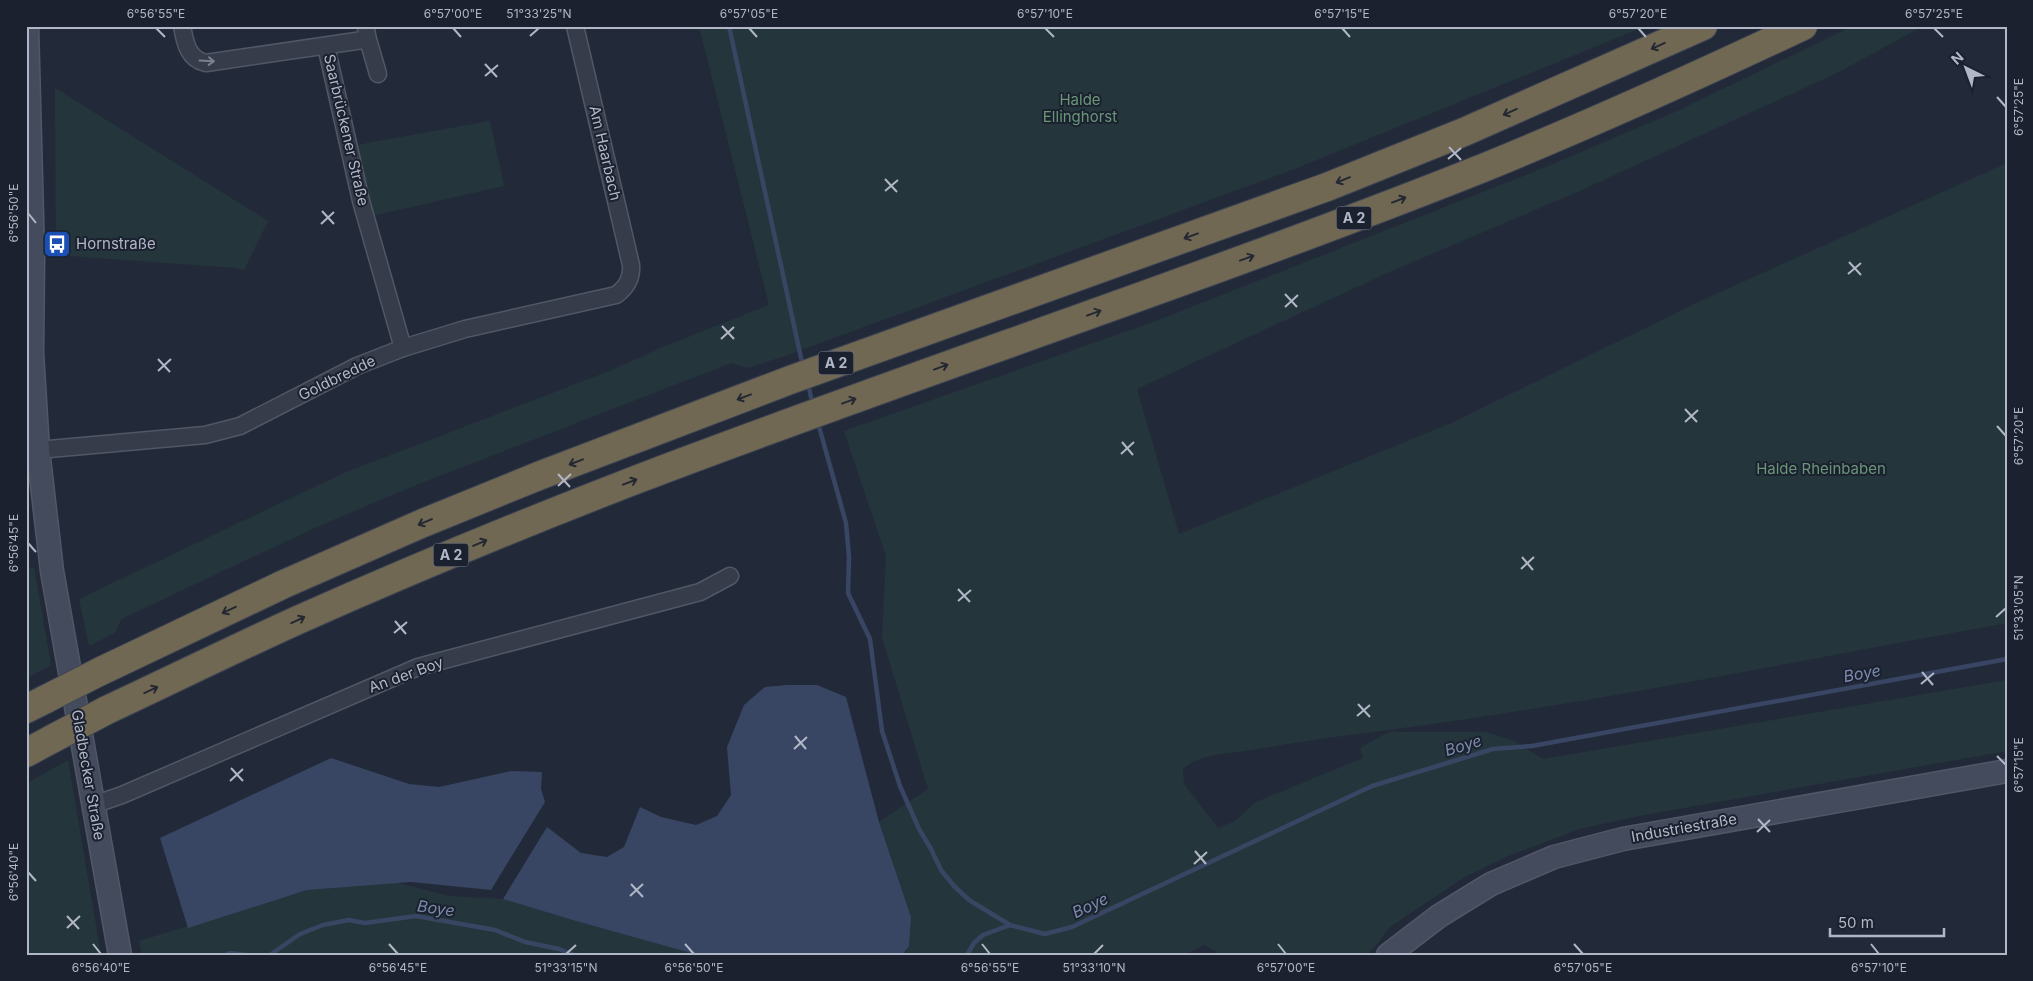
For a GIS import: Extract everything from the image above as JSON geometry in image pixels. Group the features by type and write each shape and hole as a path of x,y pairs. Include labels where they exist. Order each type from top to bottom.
{"highway":[{"name":"A 2","path":"36,704 284,584 423,523 541,475 882,346 1327,187 1464,132 1703,26"},
{"name":"A 2","path":"26,752 107,710 300,619 471,546 638,479 895,384 1209,272 1486,166 1704,73 1803,26"}],"main road":[{"name":"Gladbecker Straße","path":"27,26 33,255 32,353 38,450 52,572 120,955"},
{"name":"Industriestraße","path":"1388,955 1439,916 1491,884 1554,857 1623,839 2007,771"}],"street":[{"name":"Saarbrückener Straße","path":"182,26 188,51 196,60 206,63 326,46 361,201 403,348"},
{"name":"Am Haarbach","path":"575,26 631,265 629,280"},
{"path":"326,46 363,40 367,31"},
{"path":"367,31 378,74"},
{"name":"Goldbredde","path":"38,450 205,435 240,426 357,366 403,348 464,329 616,295 625,288 629,280"},
{"name":"An der Boy","path":"94,805 122,795 418,667 700,592 730,576"}],"green space":[{"name":"Halde Ellinghorst","path":"699,26 1646,26 1292,170 782,357 747,368 731,363 411,487 319,526 121,619 115,633 89,646 79,599 344,473 607,372 663,347 769,305"},
{"name":"Halde Rheinbaben","path":"1853,26 1923,26 1837,73 1575,193 1387,273 1137,389 1179,534 1449,424 1707,298 2007,163 2007,623 1509,713 1215,755 1198,760 1183,769 1184,784 1218,828 1235,821 1256,802 1363,758 1360,748 1389,732 1486,732 1514,741 1543,759 2007,680 2007,751 1644,815 1579,829 1508,856 1463,878 1390,927 1374,948 1366,955 1221,955 1205,945 1184,955 902,955 909,946 911,917 879,822 928,789 882,637 886,556 844,431 1156,321 1546,167 1675,112"},
{"path":"55,88 268,221 244,270 56,255"},
{"path":"490,121 504,186 372,216 357,145"},
{"path":"30,567 30,569 34,567 51,665 26,679 26,569"},
{"path":"68,760 101,955 26,955 26,784"},
{"path":"394,882 449,896 503,899 698,955 142,955 139,941 307,890"}],"water":[{"path":"817,685 846,697 879,822 911,917 909,946 902,955 698,955 503,899 547,827 581,853 607,857 624,847 640,807 661,817 696,825 717,816 731,795 727,747 744,705 765,687"},
{"path":"331,758 409,784 439,787 511,771 542,772 541,789 545,802 491,890 411,882 307,890 188,928 160,838"}],"waterway":[{"path":"729,26 803,367"},
{"path":"808,384 813,406"},
{"path":"818,423 846,523 849,557 848,593 870,639 882,731 900,786 919,829 941,870 969,900 1010,925"},
{"name":"Boye","path":"967,955 974,943 983,935 1010,925 1045,934 1072,927 1372,786 1493,749 1532,746 2007,659"},
{"name":"Boye","path":"270,955 300,934 323,925 349,920 365,923 416,916 495,930 525,942 559,949 574,955"},
{"name":"Boye","path":"226,955 230,953 246,955"}],"place":[{"name":"Hornstraße","path":"57,244"}]}
